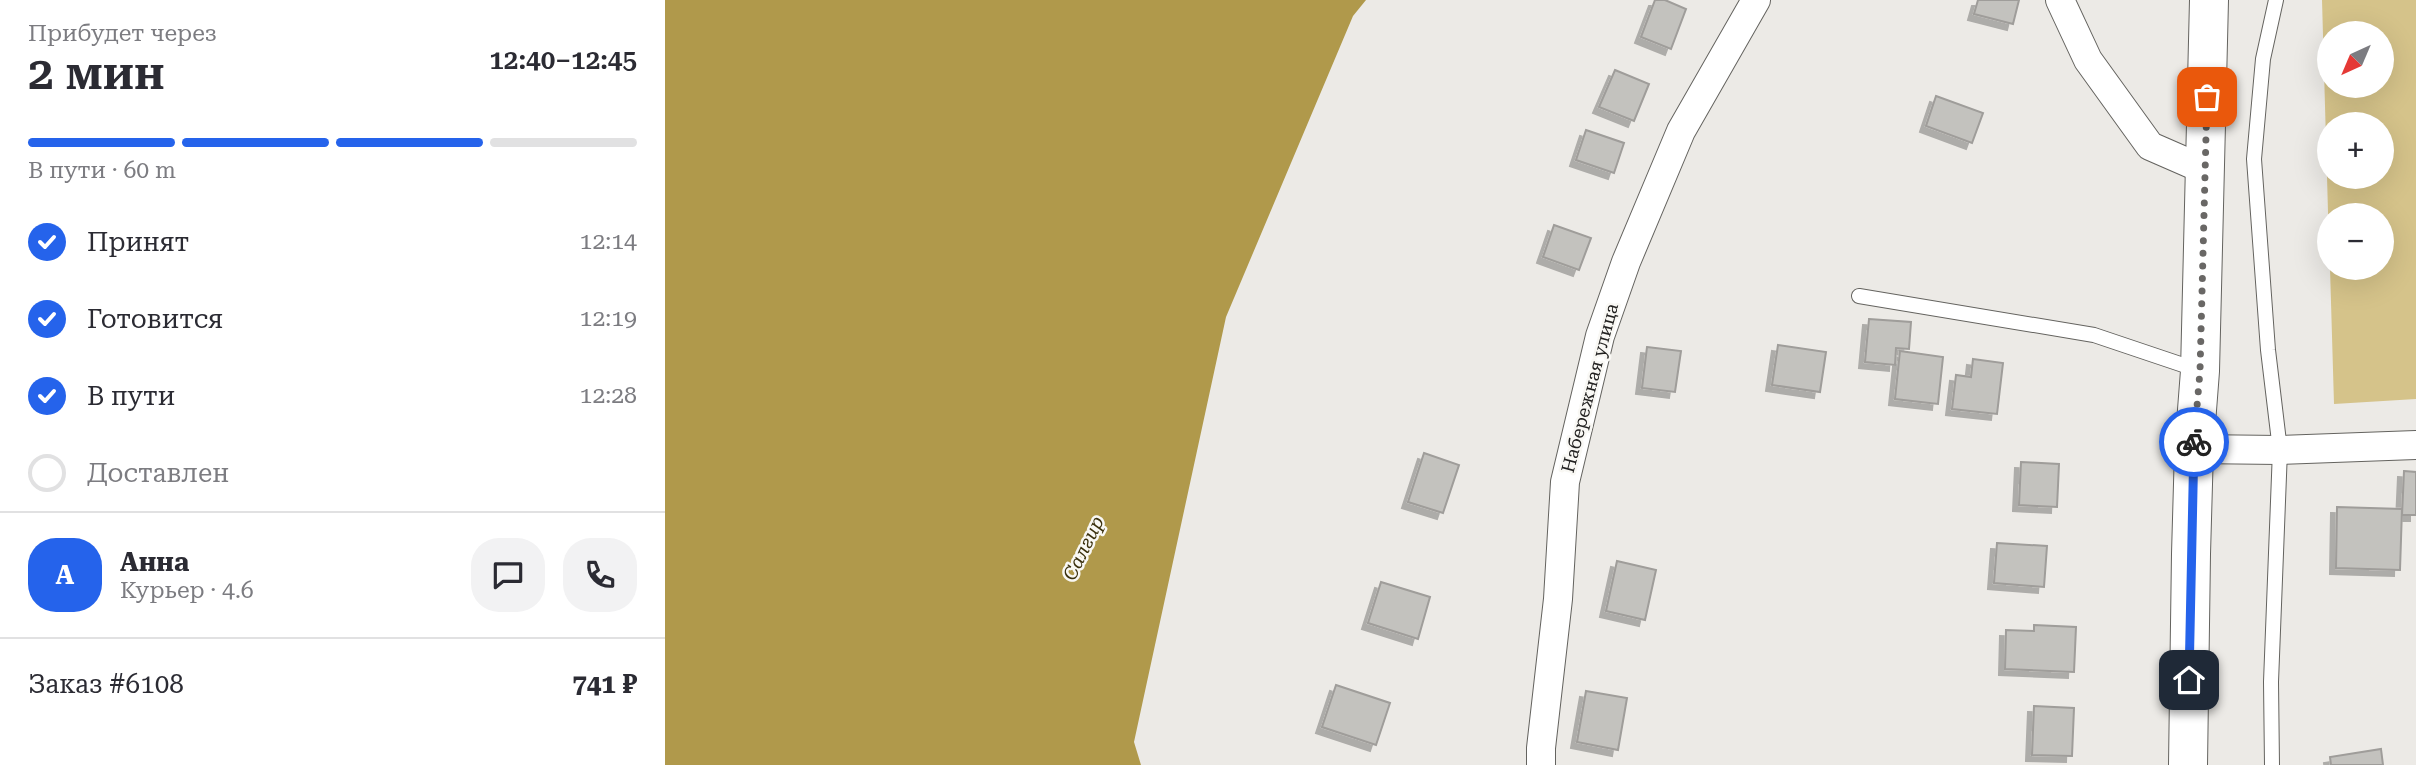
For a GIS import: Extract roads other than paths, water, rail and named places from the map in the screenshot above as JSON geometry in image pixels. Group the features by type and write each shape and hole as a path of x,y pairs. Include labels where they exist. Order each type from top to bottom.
{"main road":[{"path":"2188,765 2194,449 2200,371 2209,0"}],"street":[{"name":"Набережная улица","path":"1541,765 1558,599 1565,482 1600,337 1626,262 1681,131 1756,0"},
{"path":"2060,0 2088,60 2150,146 2205,170"},
{"path":"2194,449 2280,450 2416,445"}],"lane":[{"path":"2272,765 2271,682 2280,450 2268,350 2254,159 2263,59 2276,0"},
{"path":"1859,296 2094,335 2200,371"}],"water":[{"name":"Салгир","path":"665,0 1366,0 1353,16 1226,317 1134,742 1141,765 665,765"}]}
